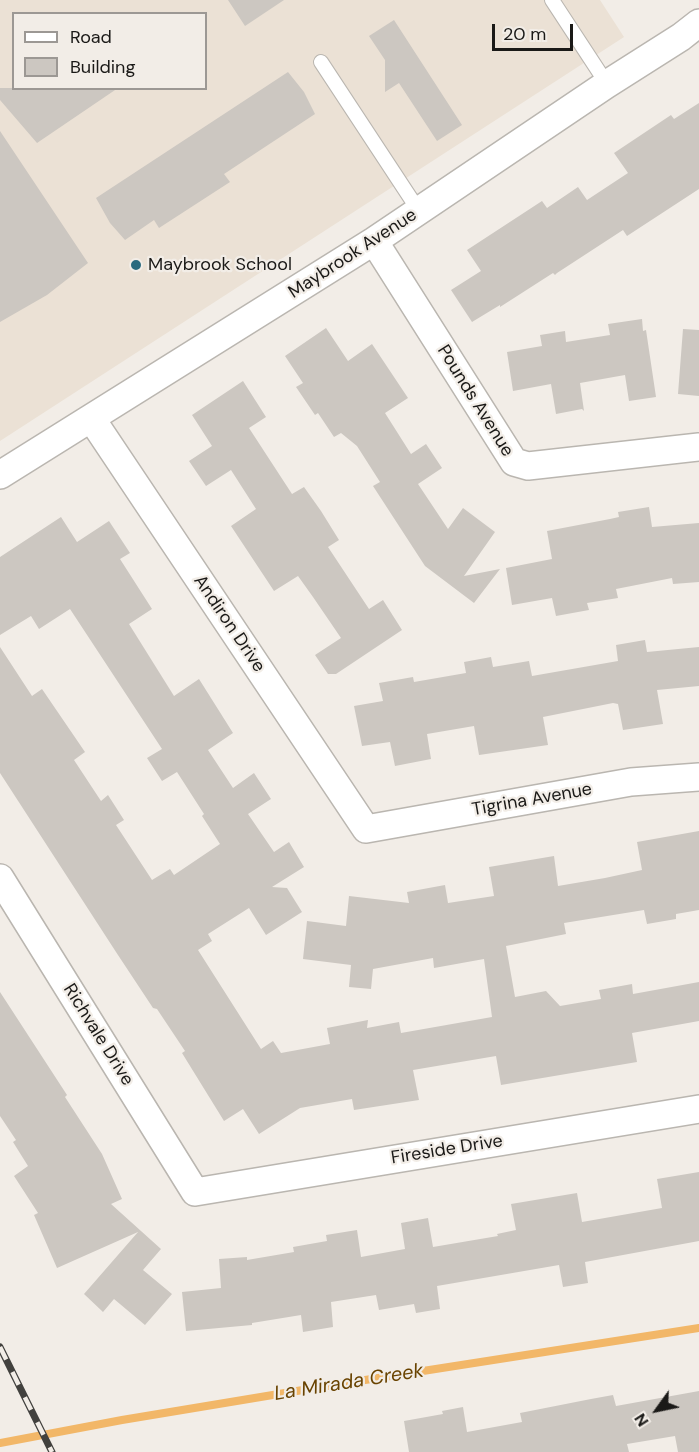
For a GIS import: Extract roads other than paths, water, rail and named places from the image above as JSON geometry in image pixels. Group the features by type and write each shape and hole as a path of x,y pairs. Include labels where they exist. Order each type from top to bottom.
{"street":[{"name":"Maybrook Avenue","path":"0,475 374,241 699,23"},
{"name":"Pounds Avenue","path":"374,241 513,462 528,466 699,447"},
{"name":"Andiron Drive","path":"91,418 366,829"},
{"name":"Tigrina Avenue","path":"366,829 631,782 699,777"},
{"name":"Richvale Drive","path":"0,878 195,1192"},
{"name":"Fireside Drive","path":"195,1192 699,1109"}],"lane":[{"path":"552,0 608,84"},
{"path":"321,62 419,211"}],"waterway":[{"name":"La Mirada Creek","path":"0,1443 333,1385 699,1328"}],"railway":[{"path":"0,1347 52,1452"}],"place":[{"name":"Maybrook School","path":"136,265"}]}
